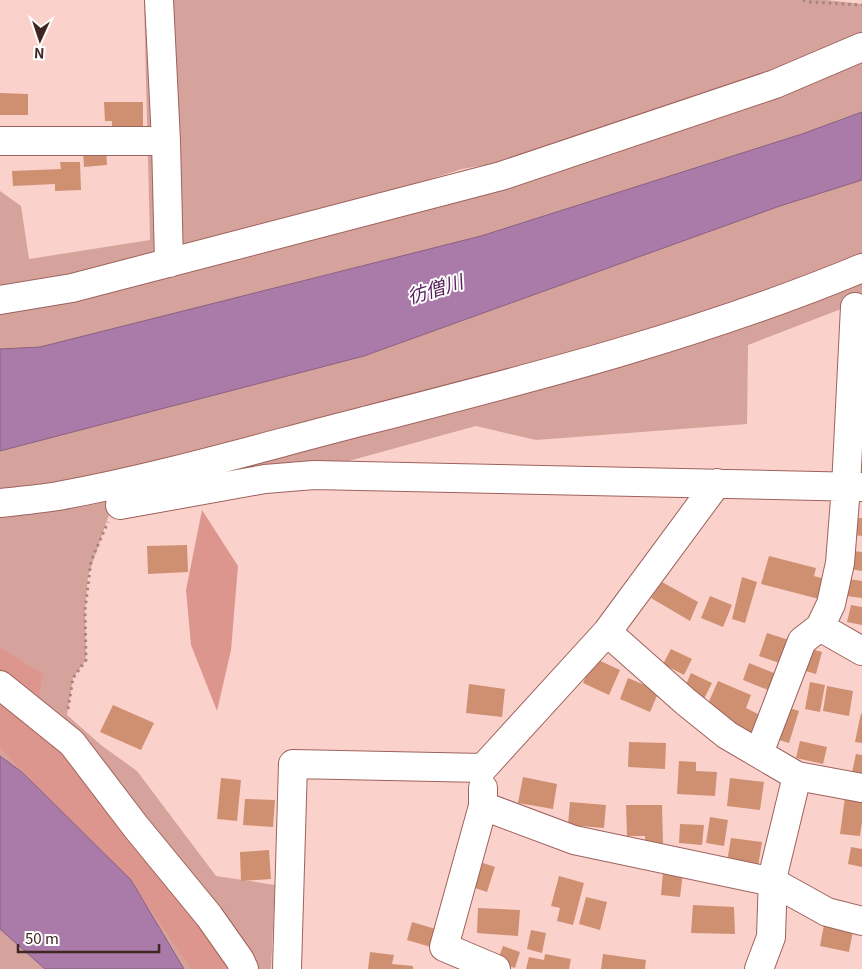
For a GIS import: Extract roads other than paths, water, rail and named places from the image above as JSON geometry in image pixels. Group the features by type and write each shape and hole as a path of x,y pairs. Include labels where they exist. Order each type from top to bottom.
{"street":[{"path":"159,0 166,141 169,263"},
{"path":"0,300 72,288 501,176 775,84 862,47"},
{"path":"0,141 166,141"},
{"path":"0,504 56,496 140,479 544,374 686,332 823,284 862,268"},
{"path":"759,753 802,641 820,628 831,604 840,563 854,487 855,307"},
{"path":"120,505 265,479 314,475 854,487"},
{"path":"496,969 444,948 483,806 483,768 607,632 717,483"},
{"path":"820,628 862,651"},
{"path":"607,632 686,702 727,735 797,776 862,788"},
{"path":"0,685 72,743 136,827 209,916 240,960 244,969"},
{"path":"288,969 293,764 483,768"},
{"path":"759,969 770,937 773,875 797,776"},
{"path":"483,806 574,840 773,882 826,912 862,921"}],"water":[{"name":"彷僧川","path":"862,112 862,180 780,206 364,356 0,451 0,349 40,347 481,236 802,134"},
{"path":"0,756 22,772 131,880 184,969 45,969 0,929"}]}
